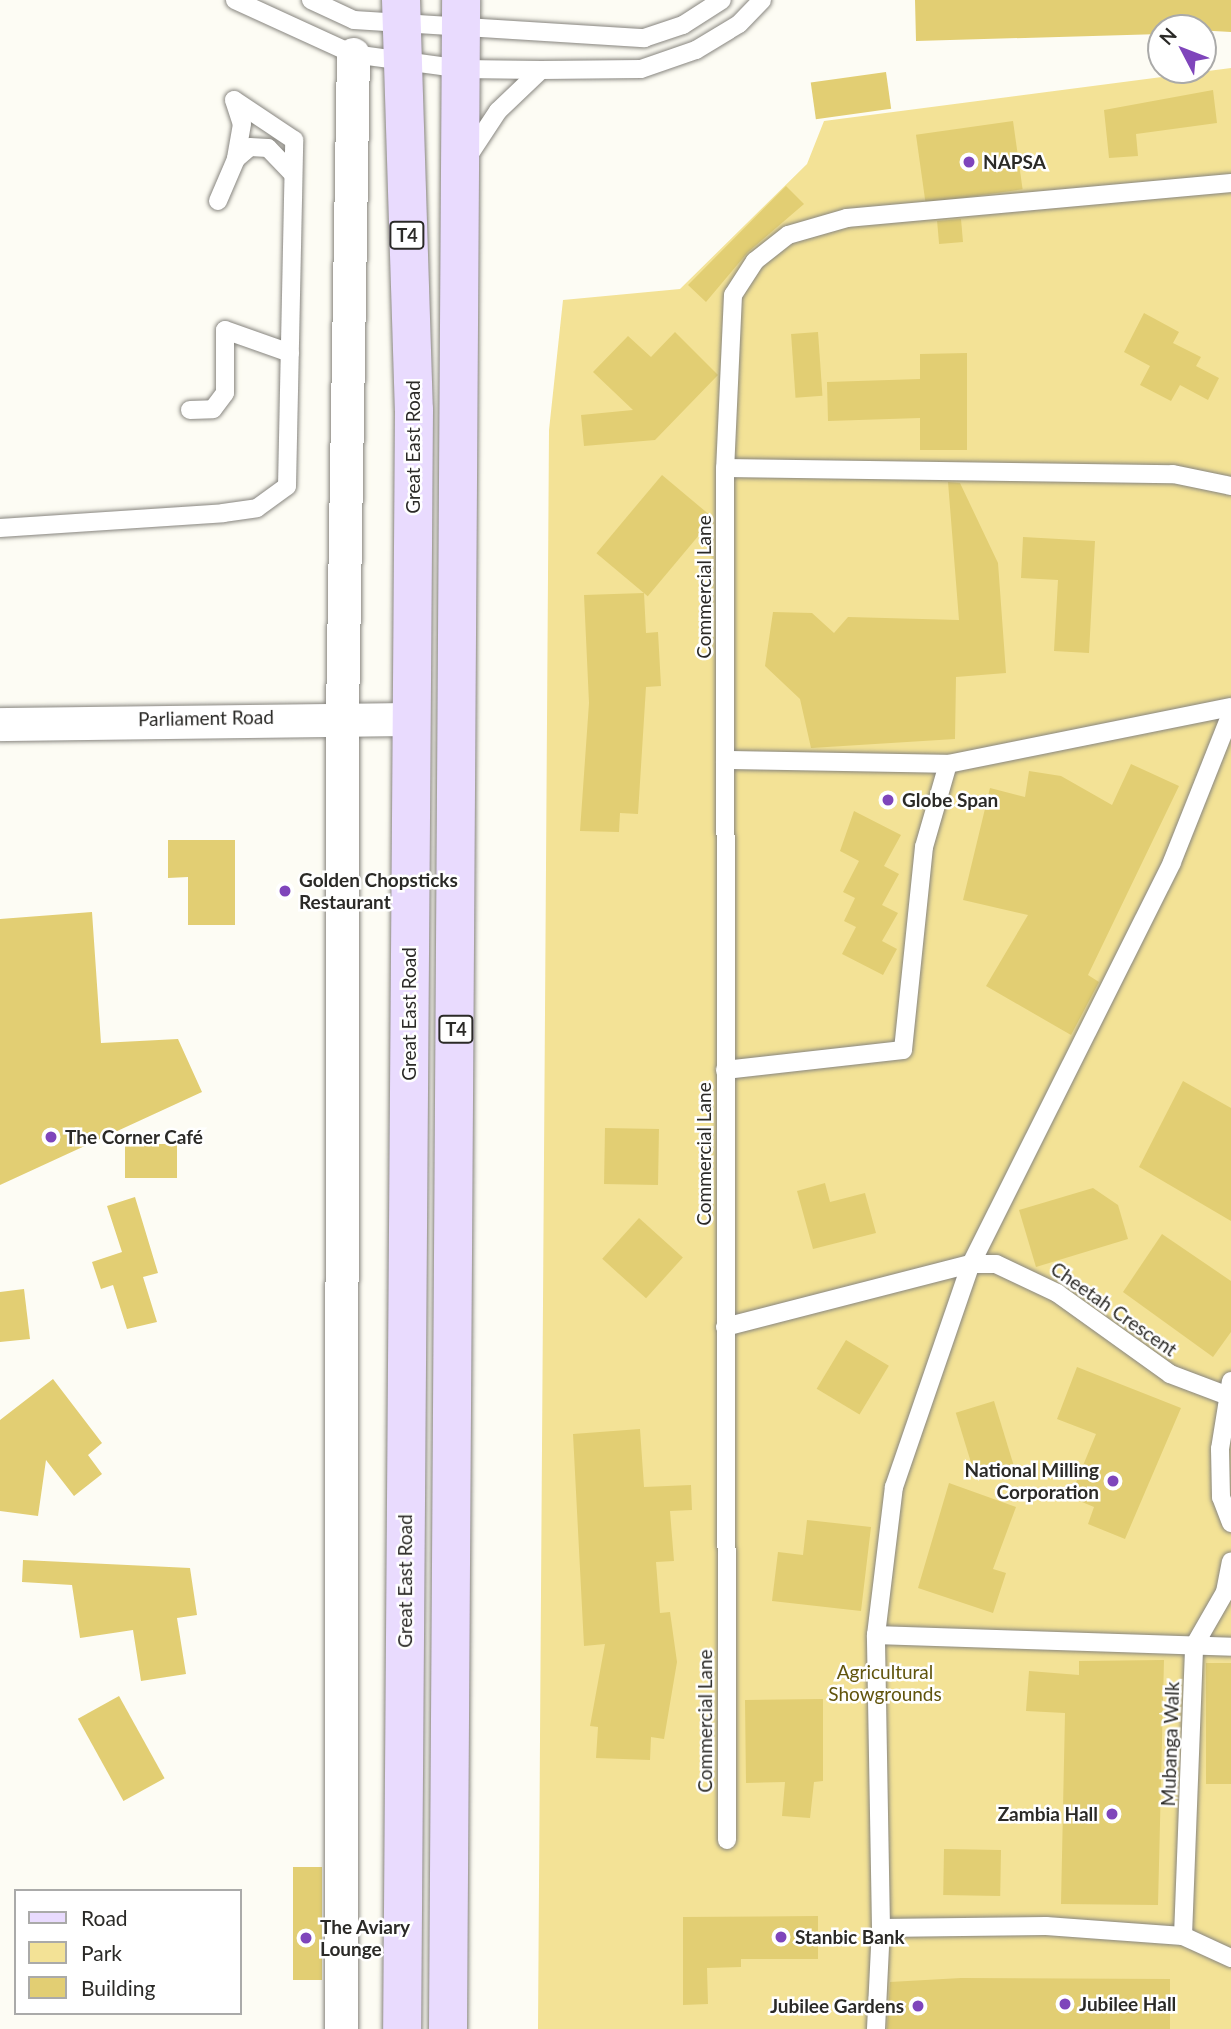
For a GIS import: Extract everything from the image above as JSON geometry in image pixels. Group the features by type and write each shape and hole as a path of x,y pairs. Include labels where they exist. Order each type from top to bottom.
{"main road":[{"name":"T4","path":"449,2029 461,15"},
{"name":"Great East Road","path":"400,28 414,410 402,2029"}],"street":[{"path":"341,2029 342,715 353,54"},
{"name":"Parliament Road","path":"0,724 342,715 412,719"}],"lane":[{"path":"235,0 353,54"},
{"path":"311,0 354,20 400,28 462,69 541,70 641,69 696,50 739,24 762,0"},
{"path":"353,54 400,28 461,15 643,38 683,25 722,0"},
{"path":"353,54 354,20"},
{"path":"462,167 498,111 541,70"},
{"path":"0,528 223,513 272,501 288,486 294,140 234,100 242,124 236,159 218,201"},
{"path":"236,159 250,148 268,148 293,174"},
{"name":"Commercial Lane","path":"727,1840 725,468 733,295 755,261 788,235 847,218 1231,183"},
{"path":"190,410 213,408 225,393 225,330 290,353"},
{"path":"725,468 1173,474 1231,486"},
{"path":"725,760 948,764 1231,707"},
{"path":"876,2029 881,1928 876,1635 894,1487 971,1264 1172,862 1231,714"},
{"path":"725,1070 903,1050 925,847 948,764"},
{"path":"725,1327 971,1264"},
{"name":"Cheetah Crescent","path":"971,1264 1023,1273 1170,1374 1229,1391"},
{"path":"1229,1391 1220,1461 1221,1497 1231,1522"},
{"name":"Mubanga Walk","path":"1183,1936 1194,1646 1225,1592 1231,1562"},
{"path":"876,1635 1231,1647"},
{"path":"881,1928 1046,1926 1183,1936 1231,1958"}],"green space":[{"name":"Agricultural Showgrounds","path":"1231,68 1231,2029 538,2029 549,430 563,300 680,289 807,164 824,121 1147,79 1147,84 1217,84 1217,70"}],"building":[{"path":"915,0 1231,0 1231,32 1217,31 1217,14 1147,14 1147,34 916,41"},
{"path":"886,72 891,109 816,119 811,83"},
{"path":"1213,90 1217,123 1136,134 1138,156 1109,158 1104,110"},
{"name":"NAPSA","path":"1013,121 1023,189 926,203 916,135"},
{"path":"786,186 804,204 748,252 706,302 688,285"},
{"path":"961,219 963,242 939,244 937,221"},
{"path":"1144,313 1179,332 1173,343 1201,357 1196,366 1219,378 1208,400 1180,385 1171,401 1140,385 1150,366 1124,352"},
{"path":"675,332 718,375 655,440 584,446 581,415 633,410 593,372 628,336 651,357"},
{"path":"818,332 822,396 796,398 791,334"},
{"path":"967,353 967,450 920,450 920,418 828,421 827,382 920,379 920,354"},
{"path":"662,475 713,518 648,596 596,553"},
{"path":"948,482 960,483 998,563 1006,673 956,677 955,739 811,748 800,699 765,666 773,612 812,613 834,633 848,617 959,620"},
{"path":"1023,537 1095,541 1089,653 1054,651 1058,580 1021,578"},
{"path":"644,593 646,633 658,632 661,686 646,687 638,814 620,813 619,832 580,831 589,703 584,595"},
{"path":"1131,764 1179,786 1088,975 1099,982 1071,1035 986,986 1028,915 963,900 990,788 1025,797 1029,771 1061,776 1112,805"},
{"path":"854,811 901,835 884,866 899,874 882,905 898,913 882,941 897,949 883,975 842,954 856,927 844,921 855,898 843,892 859,861 840,851"},
{"path":"168,840 235,840 235,925 188,925 188,877 168,878"},
{"path":"92,912 101,1043 178,1039 202,1092 0,1185 0,919"},
{"path":"1183,1081 1231,1108 1231,1221 1139,1167"},
{"path":"605,1128 659,1129 658,1185 604,1184"},
{"path":"125,1144 177,1144 177,1178 125,1178"},
{"path":"825,1183 830,1202 865,1193 876,1233 813,1249 797,1191"},
{"path":"1093,1188 1118,1205 1128,1239 1036,1267 1019,1210"},
{"path":"135,1197 158,1273 143,1277 157,1322 127,1329 113,1285 101,1289 92,1262 122,1252 107,1206"},
{"path":"639,1218 683,1257 646,1298 602,1259"},
{"path":"1162,1234 1231,1281 1231,1332 1213,1357 1123,1292"},
{"path":"24,1289 30,1339 0,1342 0,1292"},
{"path":"846,1340 889,1366 860,1415 817,1389"},
{"path":"1077,1367 1181,1408 1125,1539 1088,1524 1094,1507 1070,1497 1096,1434 1057,1419"},
{"path":"53,1379 102,1443 88,1455 102,1474 74,1496 46,1460 38,1516 0,1511 0,1420"},
{"path":"994,1401 1013,1464 975,1476 956,1413"},
{"path":"640,1429 644,1487 691,1485 692,1510 670,1511 674,1561 656,1562 660,1613 670,1612 677,1662 664,1739 651,1737 650,1760 596,1758 598,1727 590,1726 605,1644 584,1646 573,1434"},
{"path":"949,1483 1016,1507 993,1569 1006,1573 993,1613 918,1588"},
{"path":"807,1520 871,1527 861,1611 772,1601 778,1552 803,1555"},
{"path":"23,1560 190,1568 197,1615 177,1618 186,1674 141,1681 133,1630 80,1638 72,1585 22,1582"},
{"name":"Zambia Hall","path":"1164,1660 1158,1905 1061,1904 1065,1713 1026,1711 1029,1671 1079,1675 1079,1661"},
{"path":"1206,1663 1231,1663 1231,1784 1206,1784"},
{"path":"119,1696 165,1778 123,1801 78,1719"},
{"path":"823,1699 823,1781 814,1782 810,1818 782,1816 785,1782 746,1783 745,1700"},
{"path":"944,1849 1001,1850 1000,1896 943,1895"},
{"path":"293,1867 322,1867 322,1980 293,1980"},
{"path":"818,1916 818,1959 741,1959 741,1967 707,1968 708,2004 683,2005 683,1917"},
{"name":"Jubilee Hall","path":"961,1978 1170,1979 1170,2029 887,2029 890,1982"}],"place":[{"name":"NAPSA","path":"969,162"},
{"name":"Globe Span","path":"888,800"},
{"name":"Golden Chopsticks Restaurant","path":"285,891"},
{"name":"The Corner Café","path":"51,1137"},
{"name":"National Milling Corporation","path":"1113,1481"},
{"name":"Zambia Hall","path":"1112,1814"},
{"name":"Stanbic Bank","path":"781,1937"},
{"name":"The Aviary Lounge","path":"306,1938"},
{"name":"Jubilee Hall","path":"1065,2004"},
{"name":"Jubilee Gardens","path":"918,2006"}]}
